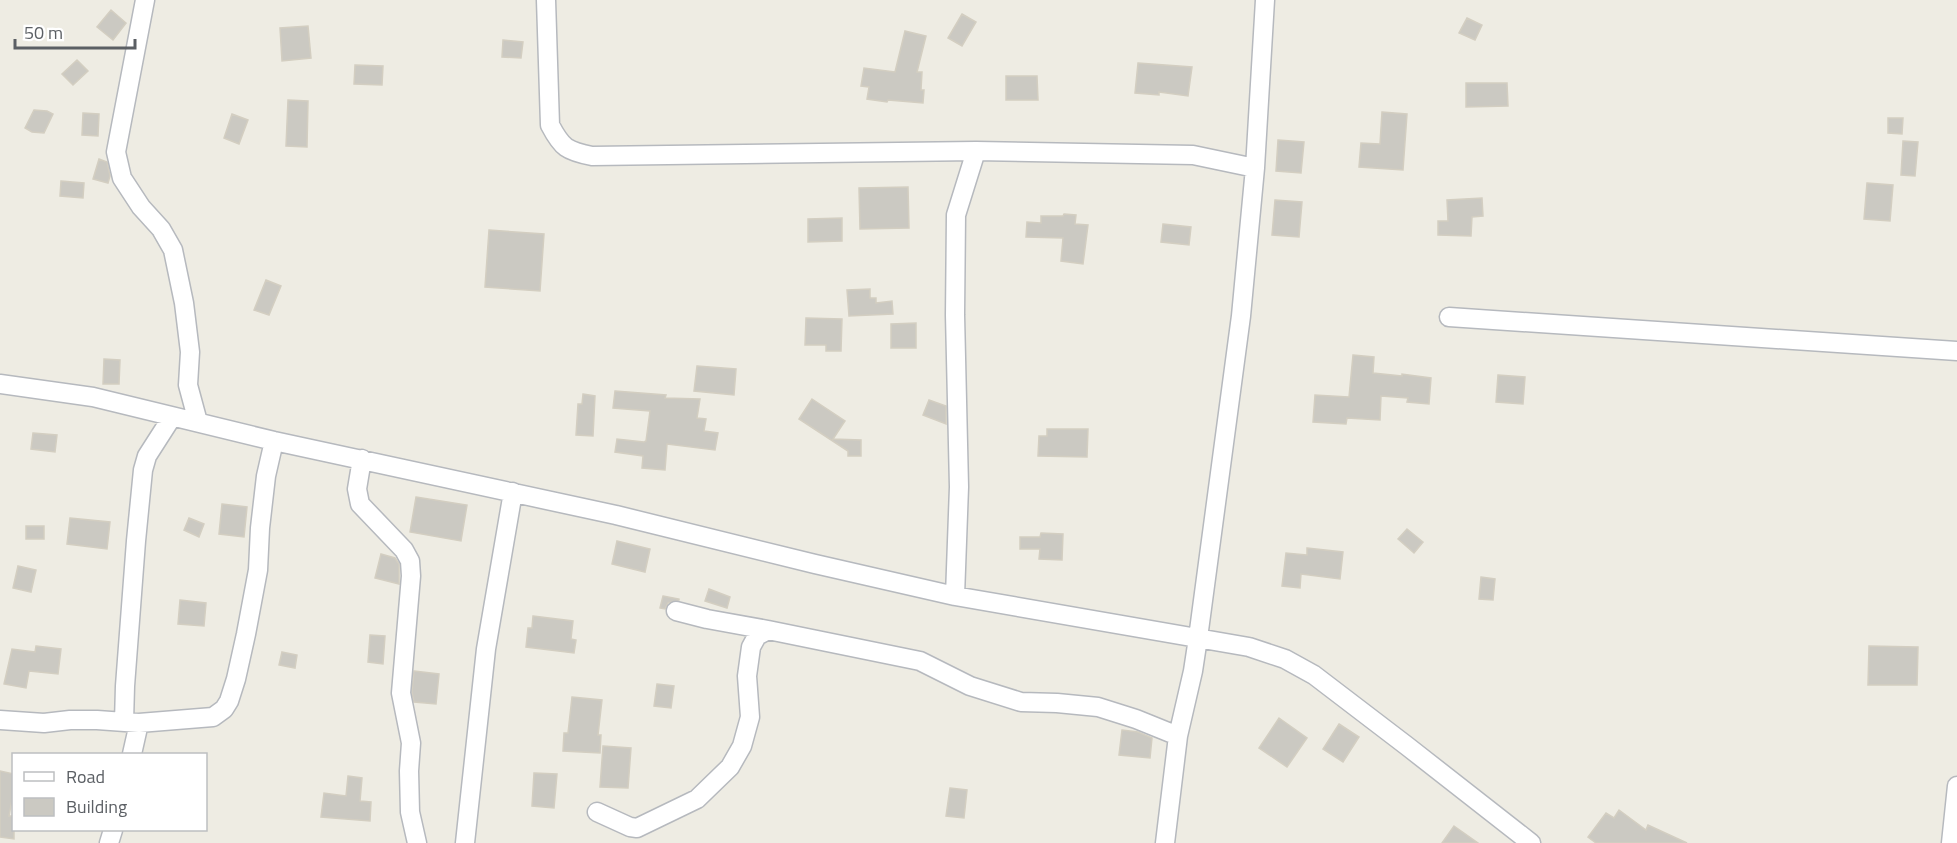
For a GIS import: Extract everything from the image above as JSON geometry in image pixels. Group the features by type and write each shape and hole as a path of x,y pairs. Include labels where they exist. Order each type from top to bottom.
{"street":[{"path":"145,0 116,152 122,178 141,207 161,229 173,250 190,352 188,385 198,422"},
{"path":"546,0 550,125 558,140 569,152 592,156 976,151 1193,155 1255,168"},
{"path":"1165,843 1178,736 1198,638 1241,316 1255,168 1265,0"},
{"path":"956,596 959,498 955,315 956,214 976,151"},
{"path":"1449,317 1957,351"},
{"path":"0,384 68,393 274,441 513,492 956,596 1249,647 1285,659 1314,675 1531,843"},
{"path":"132,753 130,619 143,470 147,456 172,417"},
{"path":"0,720 44,723 97,720 131,723 213,717 224,709 229,701 243,649 258,570 266,476 274,441"},
{"path":"362,459 357,489 360,504 390,534 410,561 411,576 401,693 411,743 410,812 417,843"},
{"path":"465,843 486,649 513,492"},
{"path":"676,611 920,661 970,686 1021,702 1098,707 1136,718 1178,736"},
{"path":"597,812 637,828 697,799 730,767 742,746 750,717 747,676 751,647 757,636 768,630"},
{"path":"1951,843 1957,786"}],"building":[{"path":"111,10 126,23 113,40 97,27"},
{"path":"962,14 976,22 962,46 948,38"},
{"path":"1467,18 1482,25 1475,40 1459,33"},
{"path":"308,26 311,58 282,61 280,28"},
{"path":"905,31 926,36 917,72 922,72 923,103 867,99 869,87 861,86 864,68 895,72"},
{"path":"503,40 523,42 521,58 502,57"},
{"path":"77,60 88,71 73,85 62,74"},
{"path":"1138,63 1192,67 1188,96 1159,92 1159,95 1135,93"},
{"path":"355,65 383,66 382,85 354,84"},
{"path":"1006,76 1037,76 1038,100 1006,100"},
{"path":"1466,83 1507,83 1508,106 1466,107"},
{"path":"288,100 308,101 307,147 286,146"},
{"path":"34,110 53,114 44,133 32,132 25,128"},
{"path":"1382,112 1407,114 1403,170 1359,167 1361,143 1380,144"},
{"path":"83,113 99,114 98,136 82,135"},
{"path":"232,114 248,120 239,144 224,138"},
{"path":"1888,118 1903,118 1902,134 1888,133"},
{"path":"1278,140 1304,142 1301,173 1276,171"},
{"path":"1903,141 1918,142 1915,176 1901,175"},
{"path":"99,159 107,162 110,176 108,183 93,179"},
{"path":"61,181 84,183 83,198 60,196"},
{"path":"1867,183 1893,185 1890,221 1864,219"},
{"path":"908,187 909,228 860,229 859,188"},
{"path":"1482,198 1483,216 1472,217 1471,236 1438,235 1438,221 1448,221 1447,200"},
{"path":"1275,200 1302,202 1299,237 1272,235"},
{"path":"1064,214 1076,215 1075,224 1088,225 1083,264 1061,261 1063,238 1026,237 1027,222 1041,223 1041,216 1063,216"},
{"path":"842,218 842,241 808,242 808,219"},
{"path":"1163,224 1191,227 1189,245 1161,242"},
{"path":"489,230 544,234 540,291 485,287"},
{"path":"266,280 281,286 269,315 254,310"},
{"path":"870,289 870,298 876,298 876,303 892,301 893,314 849,316 847,290"},
{"path":"806,318 842,319 841,351 826,351 826,345 805,345"},
{"path":"916,323 916,348 891,348 891,324"},
{"path":"1353,355 1374,357 1373,373 1431,378 1429,404 1407,402 1408,398 1381,396 1380,420 1347,418 1346,424 1313,422 1315,395 1349,397"},
{"path":"104,359 120,360 119,384 103,384"},
{"path":"697,366 736,369 734,395 694,391"},
{"path":"1498,375 1525,377 1523,404 1496,402"},
{"path":"615,391 666,395 665,398 700,399 697,418 706,419 704,431 718,433 715,450 667,444 665,470 642,468 643,456 615,452 617,439 646,441 650,411 613,408"},
{"path":"583,394 595,396 593,436 576,435 578,404 582,404"},
{"path":"812,399 845,421 833,439 861,440 861,456 848,456 848,451 799,419"},
{"path":"929,400 946,406 946,424 923,415"},
{"path":"1047,429 1088,429 1087,457 1038,456 1039,436 1047,436"},
{"path":"33,433 57,435 55,452 31,449"},
{"path":"416,497 467,505 461,541 410,532"},
{"path":"222,504 247,507 244,537 219,534"},
{"path":"70,518 110,522 107,549 67,544"},
{"path":"189,518 204,524 199,537 184,530"},
{"path":"26,526 44,526 44,539 26,539"},
{"path":"1407,529 1423,542 1414,553 1398,539"},
{"path":"1041,533 1063,534 1062,560 1039,559 1040,549 1020,549 1020,537 1040,537"},
{"path":"617,541 650,549 645,572 612,564"},
{"path":"1307,548 1343,552 1340,579 1301,574 1300,588 1282,586 1286,553 1307,555"},
{"path":"381,554 395,558 399,564 399,584 375,578"},
{"path":"18,566 36,570 31,592 13,588"},
{"path":"1481,577 1495,579 1493,600 1479,599"},
{"path":"709,589 730,597 727,608 705,601"},
{"path":"663,596 679,600 668,603 665,609 660,608"},
{"path":"180,600 206,603 204,626 178,624"},
{"path":"533,616 573,621 571,639 576,640 574,653 526,647 528,628 532,628"},
{"path":"370,635 385,636 383,664 368,662"},
{"path":"36,646 61,649 58,674 29,671 26,688 4,684 12,649 35,652"},
{"path":"1869,646 1918,647 1917,685 1868,685"},
{"path":"282,652 297,655 295,668 279,665"},
{"path":"414,671 439,674 436,704 414,702 412,692"},
{"path":"657,684 674,686 671,708 654,706"},
{"path":"572,697 602,700 598,735 601,735 600,753 563,751 564,733 568,733"},
{"path":"1279,718 1307,738 1287,767 1259,748"},
{"path":"1339,724 1359,737 1343,762 1323,749"},
{"path":"1122,730 1138,732 1152,738 1150,758 1119,755"},
{"path":"603,746 631,748 628,788 600,787"},
{"path":"0,771 12,774 12,800 9,816 12,816 14,839 0,837"},
{"path":"534,773 557,774 554,808 532,806"},
{"path":"348,776 362,778 360,801 371,802 370,821 321,817 324,793 346,796"},
{"path":"950,788 967,790 964,818 946,816"},
{"path":"1619,810 1646,830 1648,825 1687,843 1596,843 1588,837 1606,813 1614,818"},
{"path":"1454,826 1478,843 1442,843"}]}
